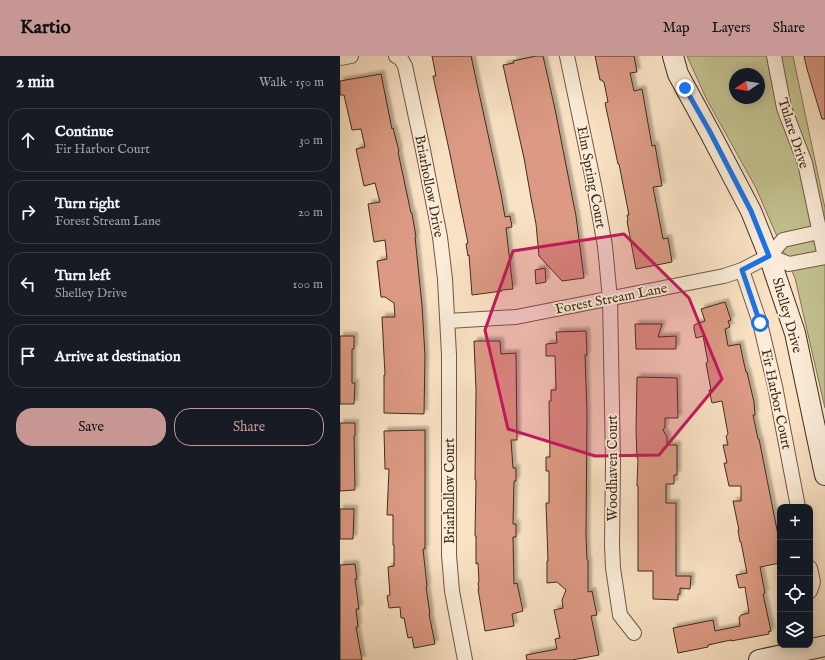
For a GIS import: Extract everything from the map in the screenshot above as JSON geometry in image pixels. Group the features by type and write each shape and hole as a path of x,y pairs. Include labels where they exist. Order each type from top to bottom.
{"street":[{"path":"340,58 351,56"},
{"name":"Briarhollow Drive","path":"396,56 405,66 439,230 446,278 448,321"},
{"name":"Elm Spring Court","path":"567,56 594,185 604,246 610,299"},
{"name":"Shelley Drive","path":"673,56 678,74 751,211 769,256 795,333 825,475"},
{"name":"Tulare Drive","path":"774,56 784,108 805,163 825,257"},
{"name":"Forest Stream Lane","path":"448,321 516,317 724,276 742,270 769,256 783,240 819,232"},
{"path":"769,256 789,264 825,257"},
{"name":"Fir Harbor Court","path":"742,270 760,323 775,386 797,504"},
{"name":"Woodhaven Court","path":"610,299 613,568 620,615 634,633"},
{"name":"Briarhollow Court","path":"448,321 450,387 449,555 452,591 465,660"},
{"path":"759,660 825,646"}],"highlighted area":[{"path":"624,234 689,298 722,379 659,455 595,456 508,429 485,330 513,251"}],"shaded area":[{"path":"687,56 793,56 825,208 825,408 795,278 756,188 706,98"}],"building":[{"path":"432,56 471,56 505,217 510,216 512,227 506,228 513,289 472,295 469,255 468,256 466,244 468,243 433,76 436,76"},
{"path":"543,56 555,109 576,216 584,278 562,281 539,256 536,224 524,158 503,65 514,63 513,61"},
{"path":"595,56 634,56 637,72 630,73 634,91 642,89 652,146 655,145 662,186 653,187 663,239 668,238 672,262 636,269 627,221 627,215 629,215 605,103 608,102 604,82 600,80"},
{"path":"804,56 825,56 825,119 822,119"},
{"path":"381,74 392,129 393,128 399,151 416,237 425,356 424,414 384,413 385,375 382,317 395,317 394,303 385,297 381,297 377,261 387,259 385,240 374,242 368,204 380,202 375,183 364,186 356,149 365,147 361,129 352,130 344,95 340,95 340,81"},
{"path":"545,268 546,282 536,284 535,270"},
{"path":"725,302 731,320 728,321 730,327 725,329 728,346 740,344 754,402 755,415 753,415 777,530 777,564 760,567 765,593 763,594 771,631 768,632 769,634 731,640 708,645 708,647 678,653 673,628 713,620 715,631 740,626 739,618 741,615 749,613 745,587 739,588 736,575 747,573 733,501 741,501 741,486 729,486 724,463 727,463 723,445 728,445 726,436 728,434 722,401 712,403 706,363 708,362 703,336 696,338 694,329 694,325 705,321 701,309"},
{"path":"635,324 662,324 658,337 676,336 676,349 636,349"},
{"path":"586,331 586,536 588,592 592,591 597,615 591,616 599,655 572,660 527,660 526,655 557,649 555,639 560,638 554,610 563,608 562,600 566,590 557,582 547,583 548,561 546,503 549,503 549,471 546,471 546,457 550,457 549,401 551,401 551,390 556,390 555,356 546,356 546,344 557,343 556,332"},
{"path":"340,336 354,336 354,349 352,349 352,383 355,383 354,404 340,404"},
{"path":"474,341 500,341 501,354 516,353 517,440 511,440 513,468 516,468 516,481 514,481 513,524 516,524 516,537 513,537 514,584 517,583 523,611 512,614 514,626 485,631 478,589 478,563 476,564 476,390"},
{"path":"637,377 677,378 678,418 665,418 665,427 663,430 667,437 667,445 677,445 677,475 674,475 674,484 666,484 666,503 676,503 676,576 691,576 690,589 680,588 678,600 653,599 653,571 638,571 638,458 636,430"},
{"path":"340,423 355,423 355,490 340,491"},
{"path":"425,430 425,549 423,549 429,614 435,644 414,648 412,637 408,638 404,618 401,618 400,607 389,608 387,596 390,595 388,567 394,566 394,545 393,515 387,515 389,469 385,469 384,431"},
{"path":"340,509 354,509 353,539 340,539"},
{"path":"355,564 357,579 355,579 359,609 356,609 358,627 356,627 362,660 340,660 340,565"}],"route":[{"path":"685,88 709,130 751,211 769,256 742,270 760,323"}]}
